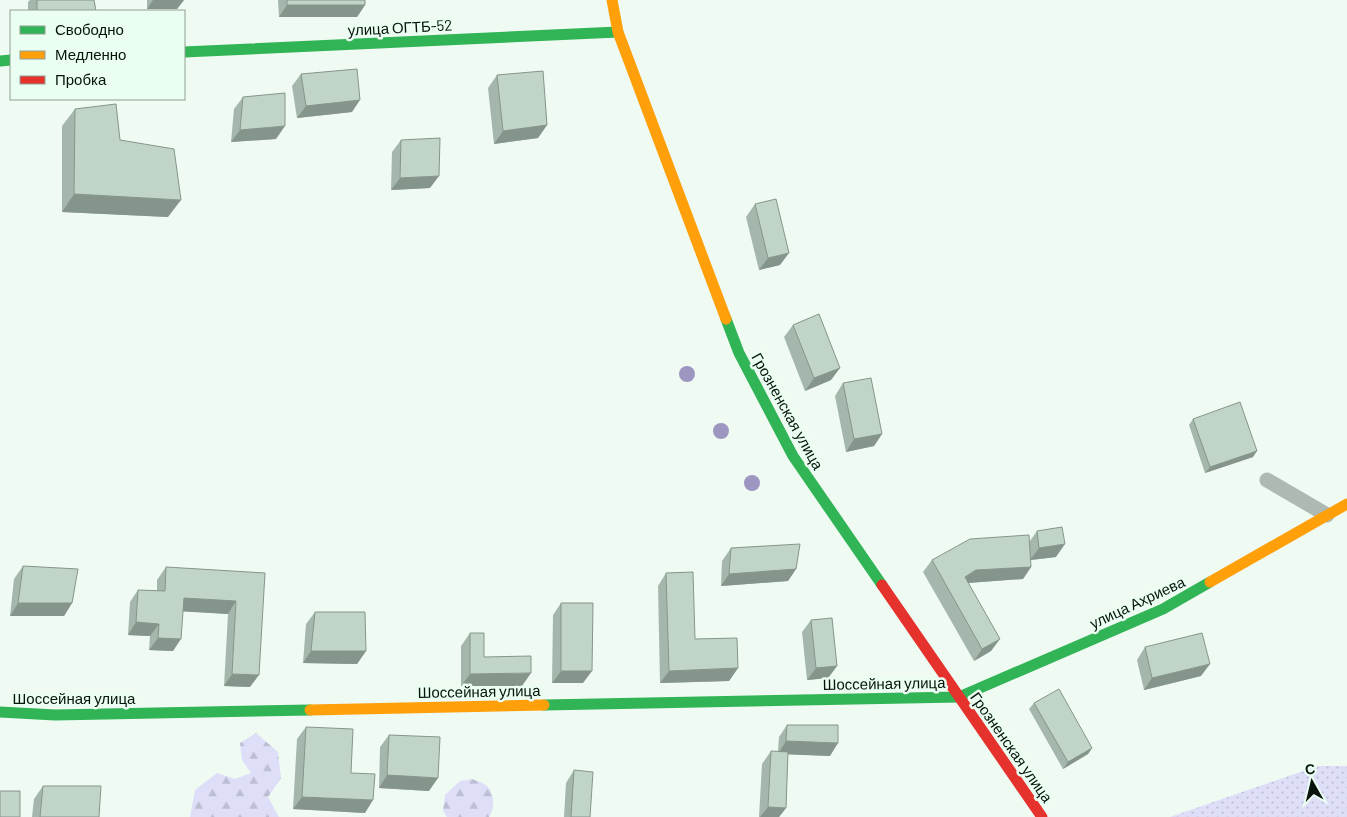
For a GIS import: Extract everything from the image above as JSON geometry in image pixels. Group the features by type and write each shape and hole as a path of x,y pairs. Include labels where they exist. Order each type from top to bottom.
{"street":[{"name":"Грозненская улица","path":"612,0 618,32 738,353 793,456 1042,817"},
{"name":"улица ОГТБ-52","path":"185,52 618,32"},
{"name":"улица Ахриева","path":"958,696 1163,610 1347,504"},
{"name":"Шоссейная улица","path":"0,712 55,715 958,696"}],"lane":[{"path":"1267,480 1327,515"}],"green space":[{"path":"256,733 278,752 281,778 268,797 279,817 190,817 195,790 217,773 235,779 251,773 242,760 240,743"},
{"path":"1318,766 1347,766 1347,817 1170,817"},
{"path":"472,779 486,785 492,793 493,806 489,817 447,817 443,811 445,795 460,781"}],"building":[{"path":"37,0 94,0 96,10 37,10"},
{"path":"287,0 365,0 365,5 287,5"},
{"path":"357,69 360,100 306,106 301,74"},
{"path":"543,71 547,125 503,131 497,75"},
{"path":"285,93 285,126 240,130 243,97"},
{"path":"116,104 120,140 174,149 181,200 74,194 75,109"},
{"path":"440,138 439,176 400,178 401,140"},
{"path":"776,199 789,253 768,258 755,204"},
{"path":"819,314 840,368 814,378 793,325"},
{"path":"871,378 882,434 854,439 843,383"},
{"path":"1240,402 1257,451 1210,467 1193,419"},
{"path":"1062,527 1065,544 1039,548 1037,531"},
{"path":"1029,535 1031,567 976,570 965,577 1000,639 982,649 932,560 970,539"},
{"path":"800,544 796,569 729,574 731,548"},
{"path":"23,566 78,569 72,603 18,603"},
{"path":"166,567 265,573 259,675 232,674 236,601 184,598 181,639 158,638 159,624 136,622 138,590 165,591"},
{"path":"693,572 695,639 737,638 738,668 669,671 666,573"},
{"path":"561,603 593,603 592,671 561,671"},
{"path":"315,612 365,612 366,651 311,651"},
{"path":"832,618 837,666 816,668 811,620"},
{"path":"470,633 484,633 484,657 531,656 531,673 470,674"},
{"path":"1202,633 1210,664 1152,678 1145,647"},
{"path":"1059,689 1092,748 1068,762 1034,703"},
{"path":"787,725 838,725 838,743 786,741"},
{"path":"306,727 353,729 351,773 375,774 373,800 302,797"},
{"path":"389,735 440,737 438,778 387,775"},
{"path":"771,751 788,752 786,808 768,807"},
{"path":"574,770 593,772 590,817 571,817"},
{"path":"43,786 101,786 99,817 40,817"},
{"path":"0,791 20,791 20,817 0,817"}],"traffic: fast":[{"path":"185,52 618,32"},
{"path":"0,61 10,60"},
{"path":"726,319 739,353 793,456 882,585"},
{"path":"544,705 959,697 1163,609 1210,582"},
{"path":"0,712 55,715 310,710"}],"traffic: slow":[{"path":"612,0 618,32 726,319"},
{"path":"1210,582 1347,504"},
{"path":"310,710 544,705"}],"traffic: jam":[{"path":"882,585 1042,817"}]}
